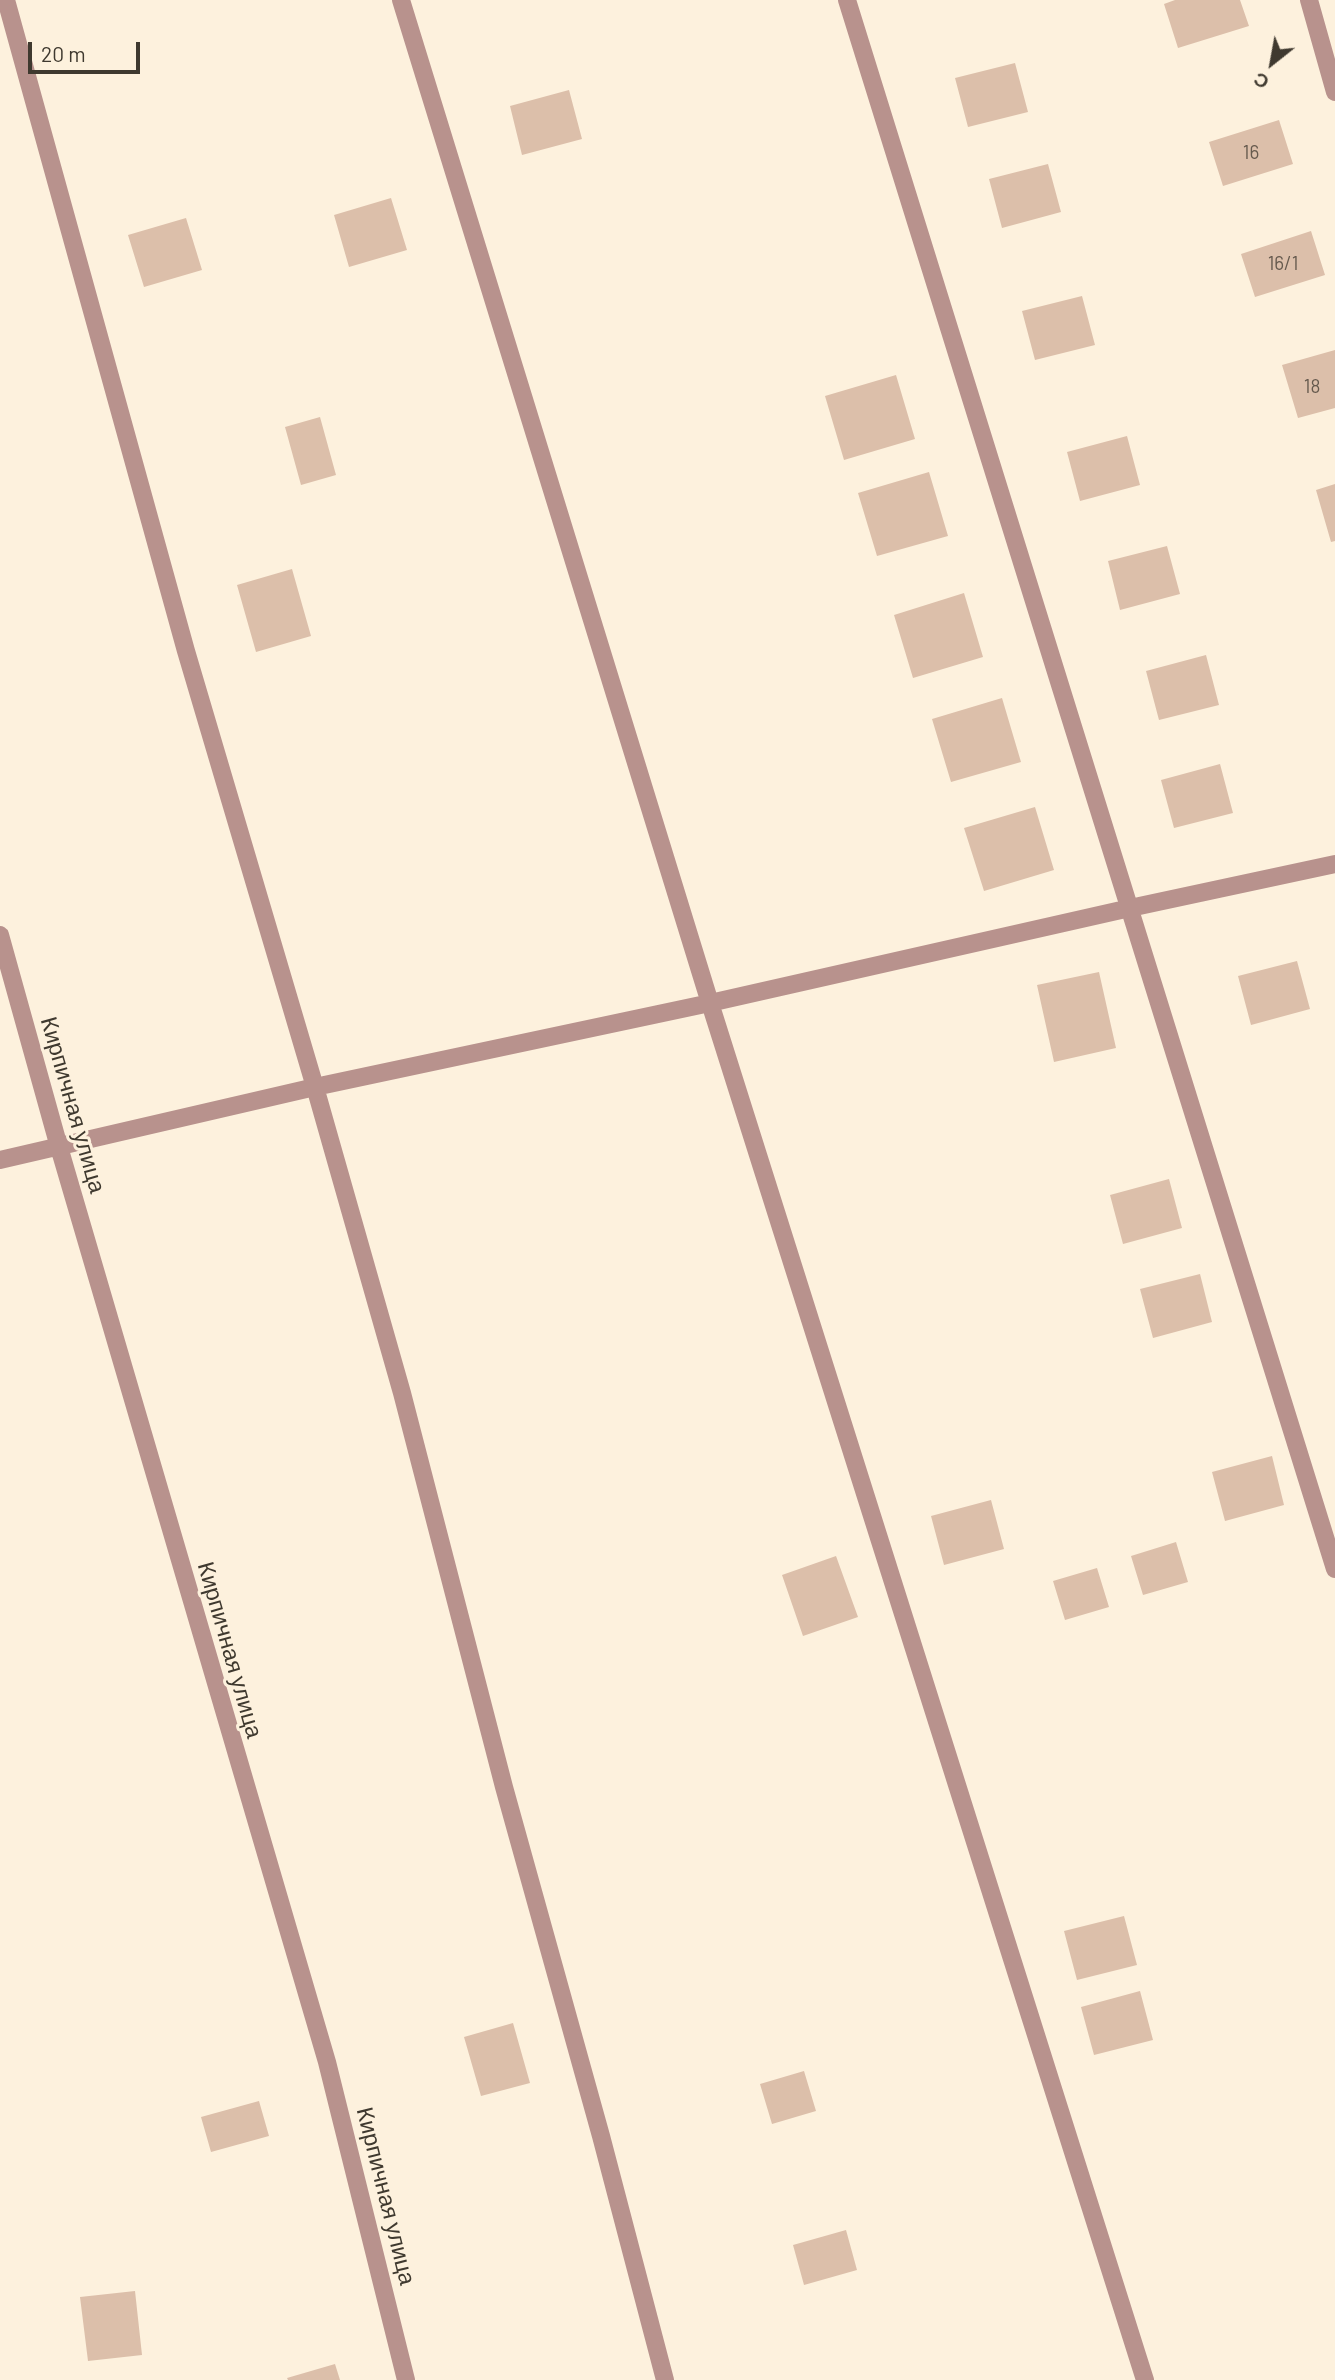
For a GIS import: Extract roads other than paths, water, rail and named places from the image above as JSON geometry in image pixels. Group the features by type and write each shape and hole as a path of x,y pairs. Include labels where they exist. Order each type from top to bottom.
{"street":[{"path":"6,0 186,651 402,1393 504,1787 666,2380"},
{"path":"401,0 710,1003 1145,2380"},
{"path":"848,0 1335,1569"},
{"path":"1309,0 1335,92"},
{"path":"0,1160 315,1087 710,1003 1335,864"},
{"name":"Кирпичная улица","path":"0,935 59,1147 327,2062 406,2380"}]}
